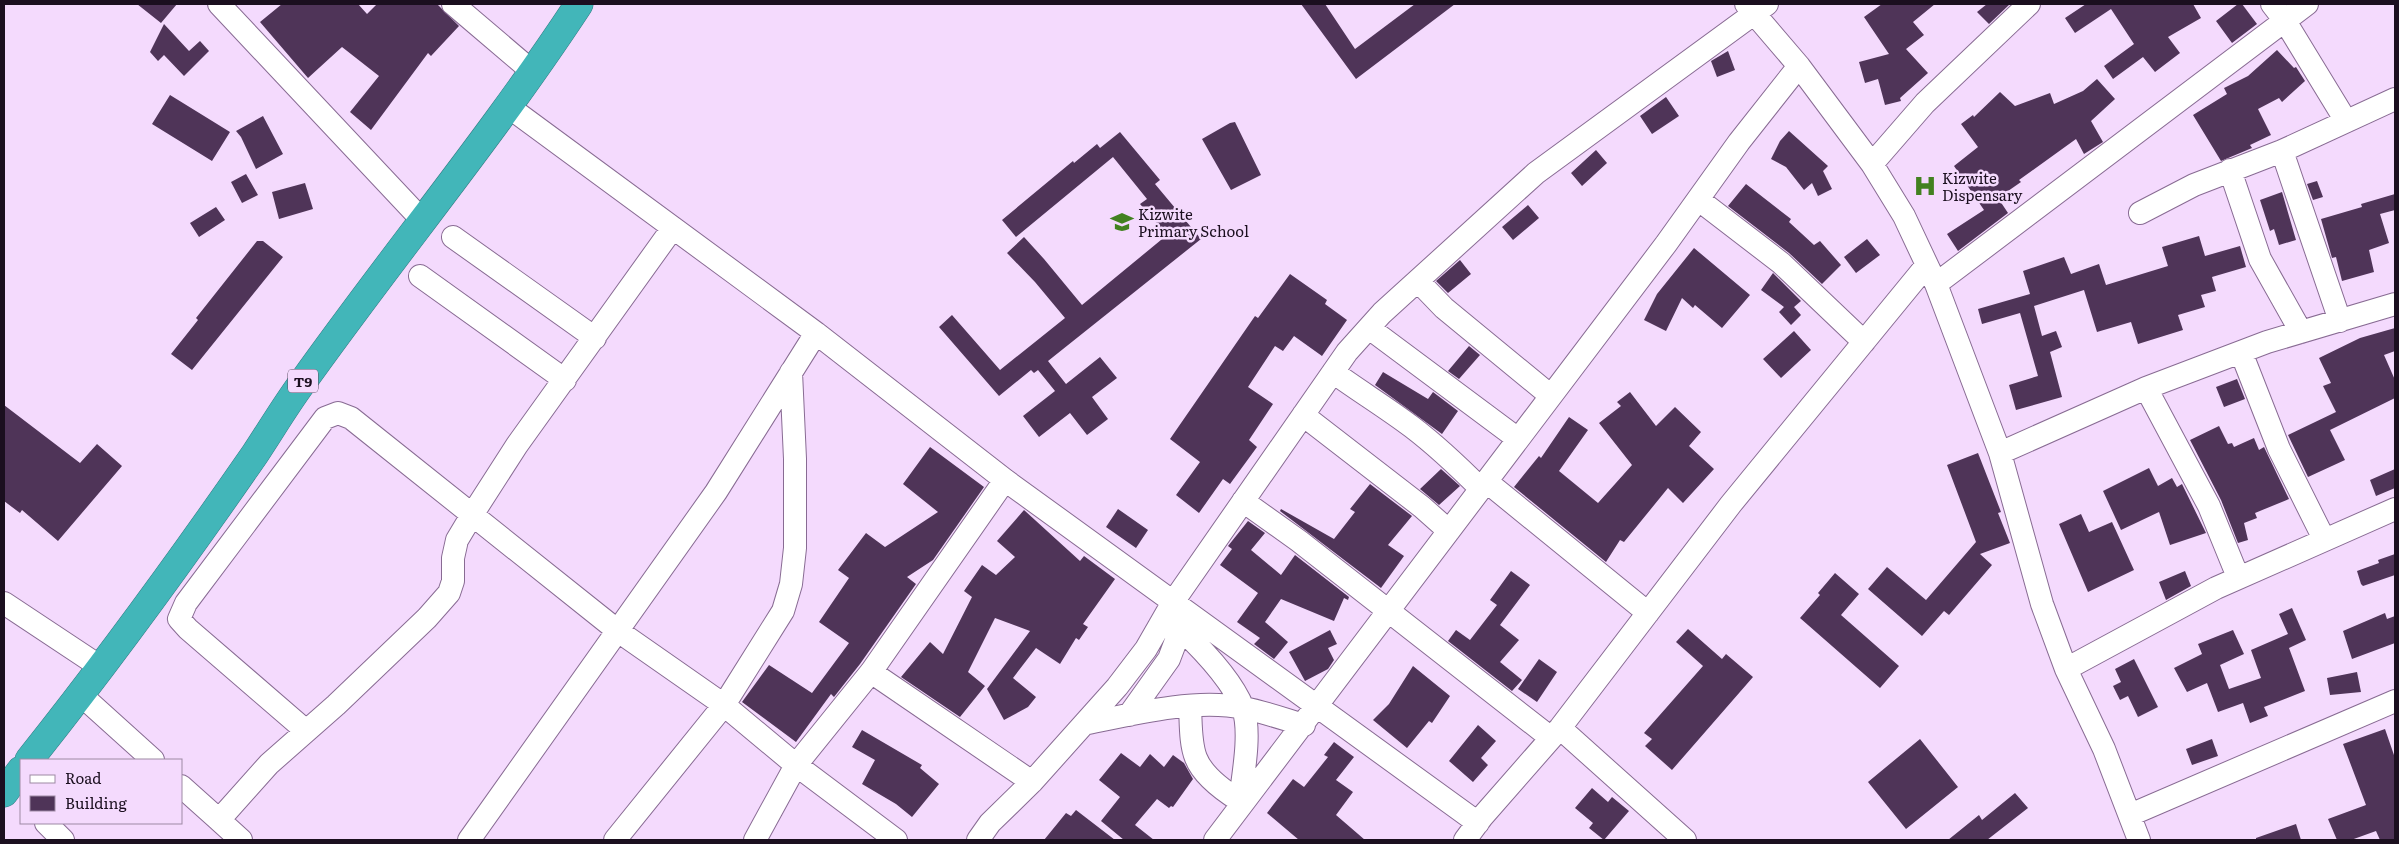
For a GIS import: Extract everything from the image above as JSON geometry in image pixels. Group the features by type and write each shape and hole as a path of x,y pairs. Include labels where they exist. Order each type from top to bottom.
{"highway":[{"name":"T9","path":"30,759 102,668 301,385 422,220 534,73 579,4"}],"street":[{"path":"452,4 534,73"},
{"path":"1872,164 1925,103 2029,4"},
{"path":"509,107 672,229 816,333 1180,614 1318,707 1471,831 1556,733 1731,504 1864,342 1931,275 2279,12 2307,4"},
{"path":"978,840 990,824 1032,782 1117,687 1146,649 1180,614 1243,501 1347,352 1369,328 1536,173 1755,7 1872,164 1904,216 1931,275 2000,453 2042,604 2066,669 2104,749 2139,840"},
{"path":"230,8 422,220"},
{"path":"2279,12 2346,121"},
{"path":"1215,840 1239,805 1318,707 1699,200 1739,142 1799,66"},
{"path":"2140,213 2194,185 2282,151 2395,98"},
{"path":"2282,151 2340,321"},
{"path":"2230,170 2260,259 2301,332"},
{"path":"1699,200 1781,263 1864,342"},
{"path":"219,820 269,764 305,730 336,705 427,618 449,593 453,581 453,558 457,540 472,515 517,445 672,229"},
{"path":"453,237 595,338"},
{"path":"420,276 565,380"},
{"path":"1418,281 1444,308 1551,396"},
{"path":"2000,453 2146,388 2241,352 2395,304"},
{"path":"1369,328 1518,440"},
{"path":"469,840 716,492 816,333"},
{"path":"2241,352 2279,449 2324,540"},
{"path":"615,840 724,705 783,610 791,584 796,500 791,372"},
{"path":"1333,372 1411,426 1648,613"},
{"path":"2146,388 2209,506 2238,577"},
{"path":"305,730 188,629 179,619 186,604 325,418 338,413 351,418 618,631 724,705 796,766 896,840"},
{"path":"1303,416 1422,507 1449,531"},
{"path":"754,840 796,766 871,672 1005,480"},
{"path":"1243,501 1299,541 1389,612 1556,733 1685,840"},
{"path":"2066,669 2238,577 2395,509"},
{"path":"4,603 102,668"},
{"path":"1180,614 1243,708 1246,728 1239,805"},
{"path":"1129,715 1169,659 1180,614"},
{"path":"871,672 1032,782"},
{"path":"81,694 152,759"},
{"path":"2130,815 2395,701"},
{"path":"1084,724 1129,715 1190,707 1243,708 1304,725"},
{"path":"1190,707 1195,756 1199,764 1239,805"},
{"path":"182,787 241,840"},
{"path":"47,824 63,840"}],"building":[{"path":"137,4 177,4 161,23"},
{"path":"282,4 358,4 367,14 377,4 437,4 459,26 431,56 428,53 371,130 350,112 379,76 342,47 308,78 260,22"},
{"path":"1301,4 1325,4 1355,49 1415,4 1455,4 1356,79"},
{"path":"1882,4 1935,4 1913,22 1924,35 1906,49 1928,73 1900,98 1901,101 1885,105 1878,79 1865,83 1859,62 1889,54 1864,17"},
{"path":"1987,4 2010,4 1989,24 1977,12"},
{"path":"2086,4 2193,4 2201,18 2168,37 2180,53 2155,72 2143,57 2113,79 2104,66 2134,44 2111,9 2075,33 2065,18"},
{"path":"2238,4 2242,4 2257,24 2232,43 2216,21"},
{"path":"164,24 189,51 200,41 209,51 184,76 164,55 158,61 150,52"},
{"path":"2277,50 2294,68 2296,67 2305,81 2282,102 2279,98 2258,109 2271,135 2250,145 2252,148 2221,161 2193,115 2227,94 2224,88 2248,76"},
{"path":"1728,51 1735,70 1717,77 1711,61"},
{"path":"2097,79 2115,99 2091,121 2103,142 2084,154 2076,139 2019,180 2021,182 1998,198 2008,213 1958,251 1947,234 1984,210 1954,166 1978,147 1961,124 1973,115 1974,117 2000,92 2015,106 2050,93 2054,104 2083,91"},
{"path":"170,95 230,132 212,161 152,124"},
{"path":"1666,97 1679,116 1652,134 1640,116"},
{"path":"263,116 283,154 256,169 241,137 236,131"},
{"path":"1235,122 1261,175 1231,190 1202,139"},
{"path":"1789,131 1828,166 1823,171 1832,189 1818,196 1812,183 1804,190 1786,167 1771,159 1780,141"},
{"path":"1120,132 1160,180 1155,184 1201,239 1048,361 1066,384 1100,357 1117,378 1092,397 1108,419 1087,435 1070,413 1039,437 1023,416 1055,391 1038,370 1034,373 1031,370 999,396 939,327 952,315 1000,370 1065,318 1035,282 1007,253 1024,237 1082,305 1167,235 1140,204 1147,199 1113,157 1016,237 1002,220 1073,161 1074,163 1097,144 1100,148"},
{"path":"1596,150 1607,163 1582,186 1571,173"},
{"path":"246,174 258,195 242,203 231,182"},
{"path":"2317,181 2323,197 2313,200 2307,184"},
{"path":"305,183 313,209 279,219 272,192"},
{"path":"1746,184 1791,219 1789,222 1814,245 1820,241 1841,265 1822,284 1789,253 1728,206"},
{"path":"2282,192 2296,240 2279,245 2274,229 2270,231 2260,200"},
{"path":"2395,194 2395,210 2380,214 2389,243 2369,250 2374,272 2342,281 2336,257 2332,258 2321,219 2362,207 2361,204"},
{"path":"1528,205 1539,218 1513,240 1502,227"},
{"path":"216,207 225,220 199,237 190,223"},
{"path":"2199,236 2205,256 2240,246 2246,267 2212,277 2216,291 2201,295 2205,307 2178,315 2183,330 2138,344 2131,322 2097,332 2084,290 2034,306 2042,336 2056,331 2062,347 2050,352 2062,397 2016,410 2009,385 2038,376 2020,313 1982,324 1978,309 2030,294 2023,271 2064,257 2071,274 2099,264 2106,285 2168,266 2162,247"},
{"path":"1867,239 1880,255 1856,273 1844,257"},
{"path":"257,241 263,241 283,257 192,370 171,354 198,320 196,318"},
{"path":"1694,248 1750,295 1722,328 1695,305 1693,308 1682,298 1666,331 1644,320 1657,294"},
{"path":"1460,260 1471,274 1448,293 1436,281"},
{"path":"1773,273 1801,301 1794,307 1801,315 1791,325 1779,312 1784,307 1761,290"},
{"path":"1290,274 1327,300 1325,304 1347,320 1322,356 1294,336 1283,351 1275,346 1248,387 1273,404 1249,440 1257,447 1230,484 1223,479 1199,513 1176,495 1200,462 1170,439 1255,316 1258,318"},
{"path":"2395,328 2395,351 2384,355 2395,380 2395,398 2330,430 2345,460 2308,477 2288,435 2336,412 2323,386 2331,383 2319,358 2360,338"},
{"path":"1794,331 1811,350 1781,378 1763,359"},
{"path":"1469,346 1480,355 1459,379 1448,371"},
{"path":"1383,372 1428,399 1433,392 1458,411 1442,434 1375,385"},
{"path":"2237,379 2245,399 2224,407 2216,387"},
{"path":"1630,392 1656,426 1675,407 1701,432 1689,446 1714,469 1683,503 1668,488 1624,542 1620,540 1606,562 1514,487 1539,456 1541,458 1569,417 1588,430 1559,471 1598,503 1632,465 1599,423 1621,406 1617,402"},
{"path":"4,405 80,463 97,444 122,466 58,541 22,510 20,513 4,501"},
{"path":"2219,426 2228,444 2232,443 2234,447 2254,438 2259,450 2264,447 2289,499 2255,513 2257,518 2244,523 2248,540 2238,543 2221,500 2190,440"},
{"path":"930,447 984,487 933,560 907,577 916,584 860,664 834,697 831,694 796,742 742,702 769,665 812,693 849,643 819,622 849,578 838,570 866,533 885,547 938,512 903,484"},
{"path":"1978,453 2001,512 1998,513 2010,543 1980,554 1992,565 1949,615 1944,611 1922,636 1868,589 1887,567 1926,600 1976,542 1947,465"},
{"path":"2149,468 2158,486 2172,478 2177,487 2182,484 2206,533 2170,545 2159,512 2121,530 2103,491"},
{"path":"1441,469 1460,486 1439,505 1420,489"},
{"path":"2395,469 2395,488 2376,496 2370,480"},
{"path":"1370,484 1412,516 1388,545 1404,556 1381,588 1280,511 1281,509 1334,539 1355,512 1350,509"},
{"path":"1118,509 1148,530 1136,548 1106,527"},
{"path":"1024,510 1080,561 1084,556 1115,579 1083,624 1088,627 1079,640 1076,638 1060,664 1036,648 1013,678 1036,697 1028,707 1004,720 987,689 1030,631 995,618 968,672 985,686 960,717 901,677 930,642 943,654 972,597 964,591 982,565 996,575 1015,557 997,541"},
{"path":"2081,514 2089,532 2112,522 2134,570 2088,592 2059,524"},
{"path":"1248,521 1265,533 1251,550 1281,575 1295,555 1349,597 1348,600 1344,598 1334,621 1281,599 1265,622 1288,642 1274,659 1254,644 1260,638 1237,622 1258,593 1220,565 1232,549 1228,546"},
{"path":"2395,554 2395,575 2363,586 2361,584 2357,571 2379,563 2378,560"},
{"path":"1511,571 1530,585 1500,625 1519,640 1500,662 1522,680 1512,691 1448,641 1456,630 1470,640 1497,605 1490,600"},
{"path":"2185,571 2191,586 2166,600 2159,582"},
{"path":"1835,573 1859,594 1841,615 1899,666 1880,688 1800,618 1820,595 1818,593"},
{"path":"2292,608 2306,640 2289,648 2305,691 2264,707 2268,716 2250,723 2243,703 2218,712 2207,683 2187,692 2174,668 2202,654 2198,644 2233,630 2244,654 2220,665 2229,689 2261,678 2251,650 2288,634 2279,614"},
{"path":"2385,613 2387,619 2395,616 2395,643 2352,659 2343,631"},
{"path":"1688,629 1722,659 1726,654 1753,677 1672,770 1645,746 1652,739 1644,733 1703,666 1676,642"},
{"path":"1330,630 1337,644 1328,648 1334,660 1328,669 1305,681 1289,652"},
{"path":"1539,659 1557,672 1537,702 1518,689"},
{"path":"2134,659 2158,707 2138,717 2128,696 2120,700 2113,686 2121,682 2115,669"},
{"path":"1413,666 1450,696 1432,723 1429,721 1407,748 1373,720 1389,704"},
{"path":"2357,672 2361,692 2330,695 2327,678"},
{"path":"1478,725 1496,741 1481,758 1488,765 1473,782 1449,761"},
{"path":"2385,729 2395,758 2395,840 2380,840 2376,831 2351,840 2337,840 2328,819 2366,805 2343,744"},
{"path":"862,730 922,765 920,768 939,784 912,817 896,804 862,784 875,760 852,747"},
{"path":"1920,739 1958,787 1906,829 1868,782"},
{"path":"2212,739 2218,756 2192,765 2186,749"},
{"path":"1334,742 1354,757 1336,780 1353,792 1336,815 1365,840 1299,840 1267,813 1293,779 1304,787 1328,757 1324,755"},
{"path":"1121,753 1140,767 1150,754 1164,767 1173,755 1184,763 1193,779 1173,807 1169,808 1157,799 1135,825 1154,840 1124,840 1101,821 1120,797 1099,780"},
{"path":"1592,788 1608,802 1612,797 1629,811 1604,840 1589,828 1593,823 1575,808"},
{"path":"2015,793 2028,808 1987,840 1948,840 1979,815 1982,820"},
{"path":"1076,810 1115,840 1044,840 1066,813 1071,816"},
{"path":"2296,824 2301,840 2256,840 2256,838"}],"place":[{"name":"Kizwite Dispensary","path":"1925,186"},
{"name":"Kizwite Primary School","path":"1122,222"}]}
